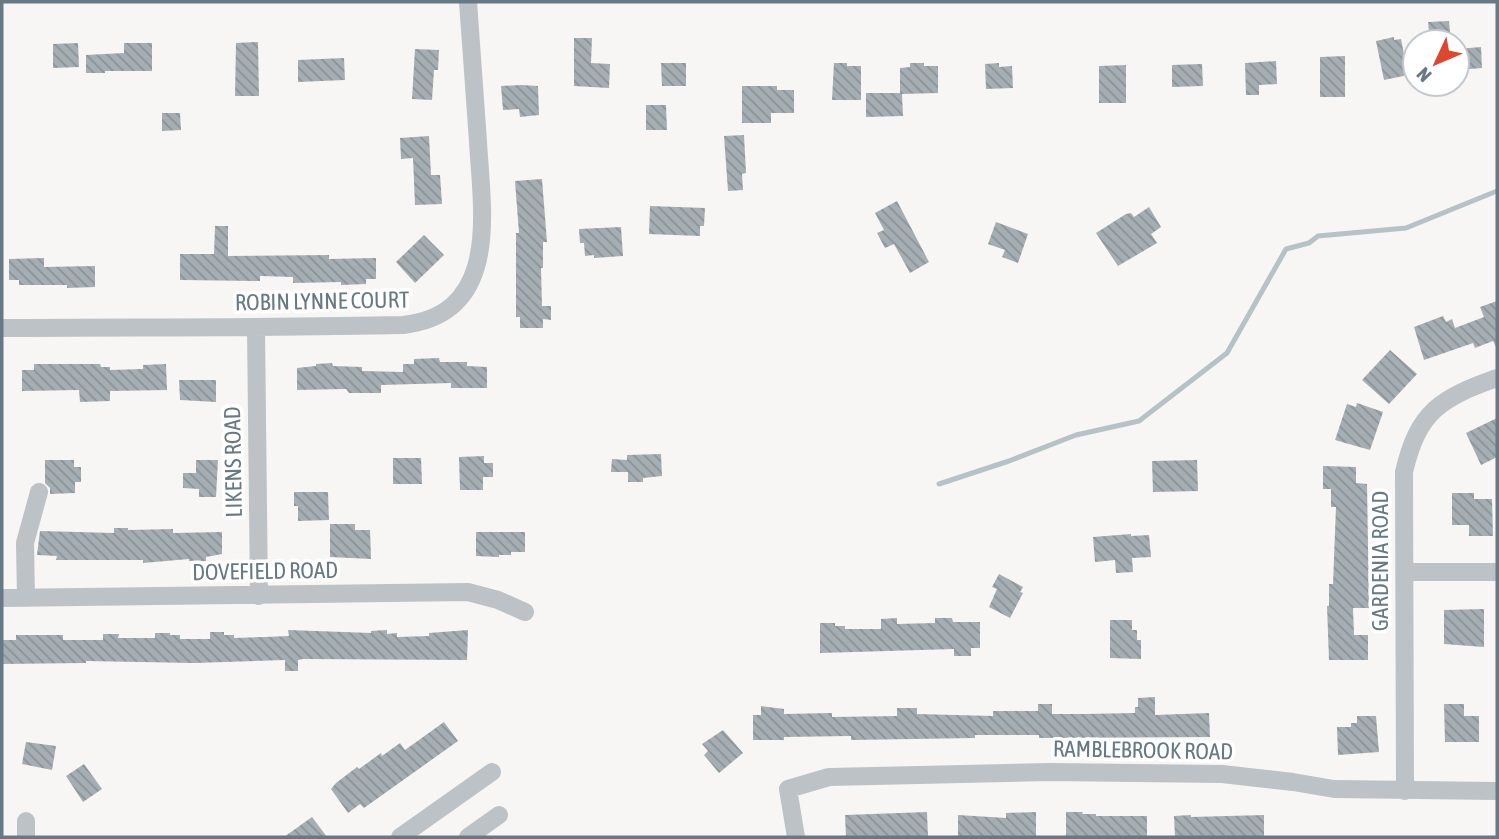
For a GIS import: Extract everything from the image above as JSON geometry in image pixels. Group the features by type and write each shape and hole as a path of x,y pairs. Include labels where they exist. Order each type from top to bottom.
{"street":[{"name":"ROBIN LYNNE COURT","path":"2,328 256,328 420,323 443,314 470,282 481,253 482,230 468,2"},
{"name":"LIKENS ROAD","path":"256,328 259,596"},
{"name":"GARDENIA ROAD","path":"1405,791 1404,472 1416,432 1425,419 1444,402 1467,389 1497,378"},
{"path":"26,598 25,543 39,492"},
{"path":"1405,572 1497,572"},
{"name":"DOVEFIELD ROAD","path":"2,598 468,592 498,600 525,612"},
{"path":"400,837 492,772"},
{"name":"RAMBLEBROOK ROAD","path":"796,837 788,789 829,777 1062,772 1222,774 1334,789 1497,791"},
{"path":"468,837 499,815"}],"building":[{"path":"1449,21 1450,28 1429,28 1428,22"},
{"path":"1394,37 1394,40 1401,39 1401,76 1384,80 1376,41"},
{"path":"574,38 592,38 591,63 610,64 609,88 574,86"},
{"path":"258,42 259,96 235,96 236,43"},
{"path":"78,43 79,67 53,68 53,44"},
{"path":"124,43 152,43 152,71 86,73 86,55 124,53"},
{"path":"1481,47 1482,68 1471,69 1471,48"},
{"path":"415,49 439,50 438,70 434,70 432,100 412,99"},
{"path":"1345,56 1345,97 1320,97 1320,57"},
{"path":"344,58 345,80 298,82 298,60"},
{"path":"1276,61 1277,84 1259,85 1259,95 1246,95 1245,63"},
{"path":"661,63 686,63 686,86 662,86"},
{"path":"834,63 861,66 861,100 832,100"},
{"path":"910,63 938,66 938,93 902,94 903,116 866,117 866,93 900,93 900,68 910,67"},
{"path":"999,63 999,67 1012,66 1013,88 986,89 985,64"},
{"path":"1202,64 1203,86 1172,87 1172,65"},
{"path":"1126,65 1126,103 1099,103 1099,66"},
{"path":"501,86 538,86 539,115 520,117 519,109 503,110"},
{"path":"742,86 777,86 777,90 794,90 794,113 771,113 771,123 742,123"},
{"path":"646,105 666,105 667,130 646,130"},
{"path":"162,113 180,113 181,130 162,131"},
{"path":"744,135 746,173 742,174 743,190 728,191 724,136"},
{"path":"429,136 431,175 440,175 442,204 415,205 413,158 401,159 400,138"},
{"path":"542,179 547,242 543,242 542,306 551,306 551,320 543,319 543,328 520,328 520,317 516,317 516,233 519,233 515,181"},
{"path":"897,201 929,262 910,273 894,244 885,248 877,233 884,230 875,213"},
{"path":"650,206 705,208 704,226 700,226 700,236 649,234"},
{"path":"1149,207 1161,227 1151,234 1157,243 1118,266 1096,233 1126,214 1131,213 1134,217"},
{"path":"996,222 1028,234 1018,263 1002,257 1005,250 988,244"},
{"path":"215,226 228,226 228,256 329,255 329,259 376,258 376,279 366,279 366,284 341,285 341,282 293,283 293,277 260,276 260,281 180,280 180,254 214,254"},
{"path":"621,227 623,256 585,256 579,229"},
{"path":"424,235 444,255 415,283 396,262"},
{"path":"44,258 44,267 95,266 95,287 19,285 19,280 9,280 9,259"},
{"path":"1497,301 1497,349 1493,341 1475,348 1473,343 1424,360 1414,327 1443,316 1446,322 1452,319 1455,328 1484,317 1480,307"},
{"path":"1390,350 1417,374 1389,404 1362,380"},
{"path":"439,358 440,362 467,362 467,366 487,367 487,388 451,388 451,383 381,385 381,393 349,393 346,389 297,390 297,368 332,363 333,366 362,367 362,371 403,372 403,364 414,364 414,359"},
{"path":"34,364 100,364 101,367 110,367 110,370 143,369 143,365 166,364 167,390 110,391 110,401 80,402 79,390 22,391 22,370 34,370"},
{"path":"179,380 216,380 216,402 180,400"},
{"path":"1357,403 1383,412 1370,450 1335,440 1347,404 1356,407"},
{"path":"1497,418 1497,457 1481,465 1466,433"},
{"path":"661,454 662,476 643,478 643,482 628,482 628,472 611,472 612,459 627,460 627,455"},
{"path":"484,456 484,463 493,463 493,477 483,477 483,490 460,490 459,457"},
{"path":"393,458 421,458 422,484 393,484"},
{"path":"45,460 74,460 74,467 81,467 81,482 75,482 75,493 50,494 50,488 45,483"},
{"path":"196,460 218,460 216,497 199,497 199,489 183,488 183,473 196,473"},
{"path":"1197,460 1198,491 1153,492 1152,461"},
{"path":"1323,466 1356,467 1356,483 1367,484 1369,608 1353,608 1354,635 1368,635 1368,660 1329,660 1327,606 1329,584 1333,584 1336,507 1331,507 1331,489 1323,489"},
{"path":"294,492 328,492 329,520 298,521"},
{"path":"1452,493 1474,493 1474,499 1492,499 1493,536 1469,536 1469,525 1452,525"},
{"path":"330,524 355,524 355,530 370,530 371,559 330,557"},
{"path":"114,528 173,529 173,533 222,532 222,554 206,557 206,561 189,559 143,563 143,560 56,560 57,556 37,555 40,531 114,533"},
{"path":"476,532 525,532 525,552 511,552 511,555 499,557 476,556"},
{"path":"1149,535 1151,557 1132,558 1133,572 1116,573 1115,560 1095,562 1093,537"},
{"path":"999,574 1023,587 1020,592 1023,593 1010,618 989,607 997,589 992,587"},
{"path":"1484,609 1484,647 1444,644 1444,610"},
{"path":"897,618 897,624 935,623 935,618 952,618 953,622 980,622 980,648 971,648 971,656 954,656 954,649 820,653 820,623 835,623 835,626 845,626 845,629 881,629 881,619"},
{"path":"1110,620 1132,620 1132,630 1137,630 1137,640 1141,640 1141,659 1110,658"},
{"path":"288,630 371,633 387,630 387,634 397,633 397,637 429,636 429,633 468,630 467,660 303,659 298,660 298,671 285,671 285,660 2,664 2,640 16,640 16,635 63,635 63,640 103,640 103,634 119,634 118,638 155,638 155,633 170,633 180,635 180,639 210,639 210,632 224,632 224,635 234,635 234,638 289,636"},
{"path":"1155,697 1155,715 1209,713 1210,737 1039,738 1039,735 975,735 975,738 851,740 851,736 753,740 753,715 761,715 761,706 784,709 784,714 832,713 832,717 897,716 897,708 917,708 917,714 993,716 993,711 1038,711 1038,704 1052,704 1052,714 1135,713 1138,698"},
{"path":"1444,704 1464,704 1464,716 1479,716 1479,742 1445,742"},
{"path":"1357,716 1376,716 1379,752 1338,755 1337,727 1351,727 1351,723 1357,723"},
{"path":"444,722 458,741 364,808 360,804 348,813 331,789 336,783 357,767 359,769 400,743 405,750"},
{"path":"723,730 743,753 719,773 704,755 708,751 702,744"},
{"path":"26,742 56,746 52,770 22,764"},
{"path":"84,764 102,789 83,802 66,776"},
{"path":"927,812 928,837 846,837 845,815"},
{"path":"1036,812 1036,837 958,837 958,815 1006,818 1006,813"},
{"path":"1066,812 1083,812 1082,814 1096,816 1147,816 1147,837 1066,837"},
{"path":"1264,815 1264,837 1175,837 1174,816"},
{"path":"312,817 327,837 284,837"}],"waterway":[{"path":"939,484 1076,435 1139,421 1227,353 1286,249 1309,243 1318,236 1406,228 1497,191"}]}
